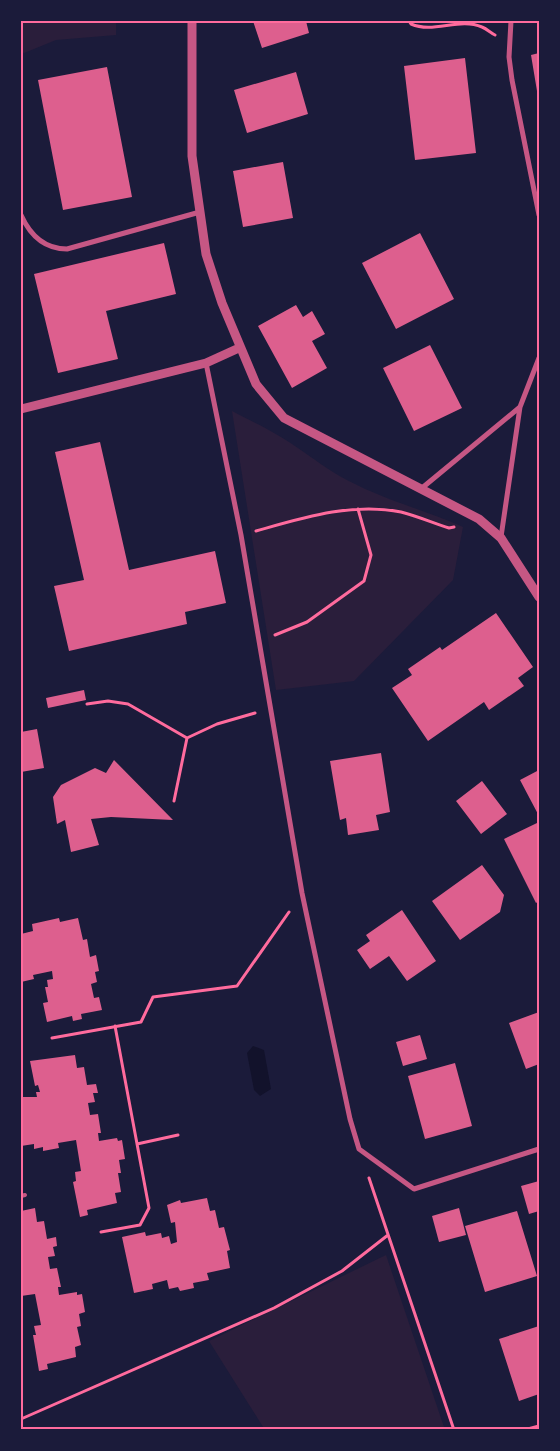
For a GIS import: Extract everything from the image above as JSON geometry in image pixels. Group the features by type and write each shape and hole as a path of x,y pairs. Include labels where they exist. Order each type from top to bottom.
{"street":[{"path":"192,21 192,156 206,254 239,348 256,384 284,418 346,452 422,488 479,519 501,538 539,597"},
{"path":"511,21 509,42 515,102 539,215"},
{"path":"21,215 27,227 37,238 45,244 62,249 81,246 200,212"},
{"path":"21,409 206,363 239,348"},
{"path":"501,538 520,407 539,358"},
{"path":"206,363 241,535 302,893 342,1085 359,1149 414,1189 539,1149"},
{"path":"422,488 520,407"}],"path":[{"path":"409,21 411,24 421,27 458,24 482,27 509,42"},
{"path":"260,641 307,622 364,580 371,555 358,509"},
{"path":"241,535 310,516 358,509 400,512 449,528 479,519"},
{"path":"87,704 108,701 128,704 186,738"},
{"path":"186,738 217,724 270,709"},
{"path":"174,801 186,738"},
{"path":"52,1038 141,1022 153,997 237,986 302,893"},
{"path":"101,1232 140,1225 149,1208 115,1026"},
{"path":"137,1144 178,1135"},
{"path":"359,1149 454,1430"},
{"path":"21,1419 274,1308 342,1272 388,1235"},
{"path":"524,1430 539,1426"}],"shaded area":[{"path":"21,21 116,21 116,35 56,40 24,53 21,52"},
{"path":"232,411 282,438 348,481 463,527 453,580 354,681 276,690"},
{"path":"253,1046 264,1050 271,1089 260,1096 254,1090 247,1053"},
{"path":"386,1255 445,1430 265,1430 209,1341"}],"building":[{"path":"253,21 306,21 309,33 262,48"},
{"path":"539,53 539,97 538,97 531,55"},
{"path":"465,58 476,153 415,160 404,66"},
{"path":"107,67 132,197 63,210 38,80"},
{"path":"296,72 308,114 247,133 234,90"},
{"path":"283,162 293,218 243,227 233,171"},
{"path":"420,233 454,299 396,329 362,263"},
{"path":"164,243 176,294 106,311 118,359 58,373 34,274"},
{"path":"296,305 303,317 312,311 325,334 312,341 327,368 292,388 258,326"},
{"path":"430,345 462,408 414,431 383,368"},
{"path":"100,442 129,570 215,551 226,603 185,612 187,624 69,651 54,586 84,580 55,452"},
{"path":"496,613 533,667 518,678 524,686 489,710 484,702 428,741 392,688 412,675 408,669 440,647 442,650"},
{"path":"84,690 86,700 48,708 46,698"},
{"path":"37,729 44,768 21,772 21,732"},
{"path":"381,753 390,812 376,815 379,830 348,835 346,818 340,820 330,761"},
{"path":"114,760 173,820 111,817 91,819 99,845 71,852 65,820 57,824 53,797 61,785 95,768 106,773"},
{"path":"539,770 539,816 520,780"},
{"path":"482,781 507,814 481,834 456,801"},
{"path":"537,823 539,901 536,903 504,839"},
{"path":"482,865 504,895 500,912 460,940 432,901"},
{"path":"402,910 436,961 407,981 389,956 370,969 357,950 370,941 366,935"},
{"path":"59,918 60,922 78,918 83,940 87,939 90,957 96,955 99,971 95,972 97,982 91,984 94,998 99,997 102,1010 81,1014 82,1019 73,1021 72,1016 47,1022 43,1003 48,1002 45,987 48,987 47,980 53,979 52,971 33,975 34,979 21,982 21,934 33,931 32,924"},
{"path":"539,1012 539,1064 526,1069 509,1023"},
{"path":"420,1035 427,1059 403,1066 396,1042"},
{"path":"75,1055 77,1068 84,1067 87,1085 96,1084 98,1093 93,1093 95,1102 88,1103 90,1115 98,1114 101,1133 98,1133 99,1141 117,1138 118,1141 122,1140 125,1159 119,1160 121,1173 118,1173 121,1192 115,1193 117,1203 87,1210 88,1215 80,1217 73,1182 76,1181 75,1172 81,1171 76,1140 58,1143 59,1148 43,1151 43,1147 34,1149 34,1144 21,1146 21,1097 37,1097 36,1092 40,1092 38,1085 35,1086 30,1061"},
{"path":"455,1063 472,1126 425,1139 408,1076"},
{"path":"539,1181 539,1211 529,1214 521,1186"},
{"path":"207,1198 210,1211 215,1210 219,1228 224,1227 230,1250 227,1251 230,1268 207,1273 209,1280 193,1283 194,1288 180,1291 178,1287 169,1289 167,1280 152,1284 153,1289 134,1293 122,1237 145,1232 146,1236 161,1233 162,1238 169,1236 171,1244 177,1242 175,1222 171,1223 167,1205 180,1200 181,1203"},
{"path":"35,1208 37,1222 44,1221 47,1239 56,1237 57,1246 53,1247 55,1256 48,1257 50,1269 57,1268 61,1287 58,1287 59,1295 77,1292 77,1295 82,1294 85,1312 79,1314 81,1326 77,1327 81,1345 75,1347 76,1357 47,1364 48,1369 39,1371 33,1335 36,1335 34,1326 41,1325 35,1294 21,1296 21,1211"},
{"path":"459,1208 466,1235 439,1242 432,1216"},
{"path":"517,1211 537,1276 485,1292 465,1226"},
{"path":"539,1326 539,1394 519,1401 499,1339"}]}
